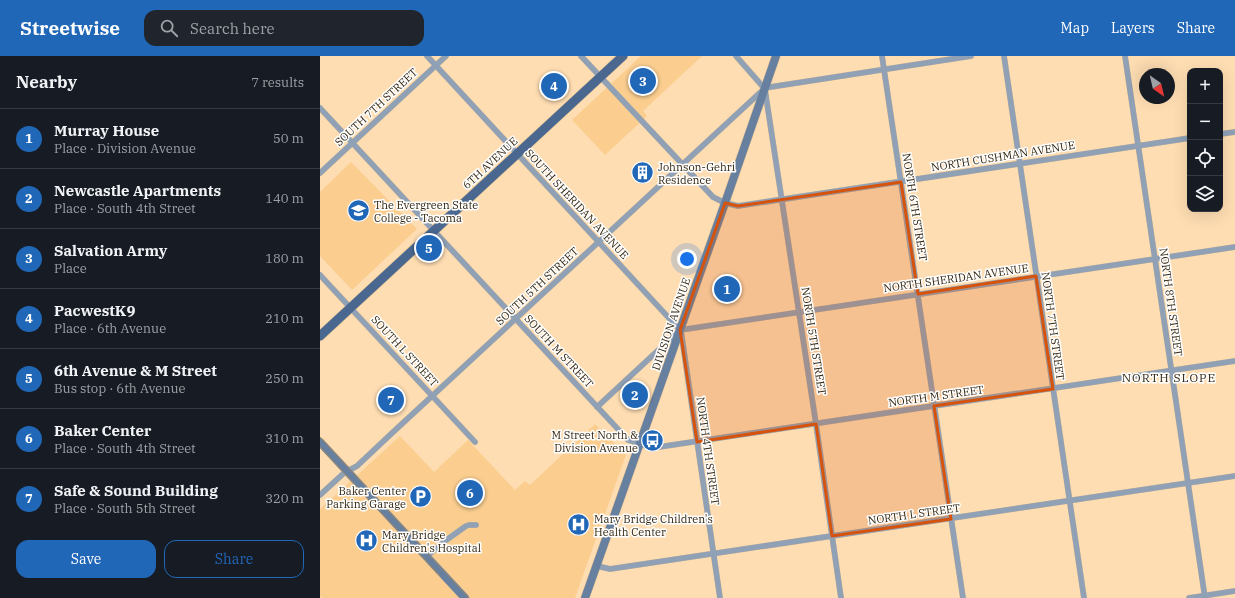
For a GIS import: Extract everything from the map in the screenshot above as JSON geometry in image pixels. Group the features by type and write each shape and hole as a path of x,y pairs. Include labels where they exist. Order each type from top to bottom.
{"main road":[{"name":"6TH AVENUE","path":"320,336 623,56"},
{"name":"DIVISION AVENUE","path":"585,598 776,56"},
{"path":"320,442 465,598"}],"street":[{"name":"SOUTH SHERIDAN AVENUE","path":"427,56 680,330"},
{"name":"SOUTH 7TH STREET","path":"320,173 446,56"},
{"path":"581,56 713,197 725,203"},
{"path":"736,56 764,88 971,56"},
{"name":"NORTH 6TH STREET","path":"882,56 962,598"},
{"name":"NORTH 7TH STREET","path":"1004,56 1084,598"},
{"name":"NORTH 8TH STREET","path":"1125,56 1205,597"},
{"name":"SOUTH 5TH STREET","path":"320,495 347,471 357,466 486,348 764,88"},
{"name":"NORTH 5TH STREET","path":"764,88 842,598"},
{"name":"SOUTH M STREET","path":"320,108 628,440 640,444"},
{"path":"1223,134 1235,132"},
{"name":"NORTH CUSHMAN AVENUE","path":"725,203 738,206 1187,138"},
{"name":"NORTH SHERIDAN AVENUE","path":"680,330 1235,247"},
{"name":"SOUTH L STREET","path":"320,275 475,442"},
{"path":"597,406 680,330"},
{"name":"NORTH 4TH STREET","path":"680,330 720,598"},
{"name":"NORTH M STREET","path":"640,444 652,448 697,442 1235,361"},
{"name":"NORTH L STREET","path":"597,566 609,570 1235,476"},
{"path":"426,557 466,526 476,525"},
{"path":"1189,598 1205,597 1235,591"}],"highlighted area":[{"path":"901,182 918,294 1036,276 1053,389 934,406 951,519 832,536 816,424 697,442 680,330 725,203 738,206"}],"shaded area":[{"path":"641,56 702,56 643,111 647,116 605,155 572,120"},
{"name":"The Evergreen State College - Tacoma","path":"351,162 417,229 352,290 320,256 320,192"},
{"path":"595,424 626,455 575,598 322,598 320,596 320,509 400,436 434,472 468,440 515,490 525,481 530,485"}],"tram line":[{"path":"320,437 469,598"},
{"path":"320,447 440,576"}],"place":[{"name":"Salvation Army","path":"643,81"},
{"name":"PacwestK9","path":"554,86"},
{"name":"Johnson-Gehri Residence","path":"642,173"},
{"name":"The Evergreen State College - Tacoma","path":"359,211"},
{"name":"6th Avenue & M Street","path":"429,248"},
{"name":"Murray House","path":"727,289"},
{"name":"Newcastle Apartments","path":"635,395"},
{"name":"Safe & Sound Building","path":"391,400"},
{"name":"M Street North & Division Avenue","path":"653,441"},
{"name":"Baker Center","path":"470,493"},
{"name":"Baker Center Parking Garage","path":"421,497"},
{"name":"Mary Bridge Children's Health Center","path":"579,525"},
{"name":"Mary Bridge Children's Hospital","path":"367,541"}],"district":[{"name":"NORTH SLOPE","path":"1169,377"}]}
